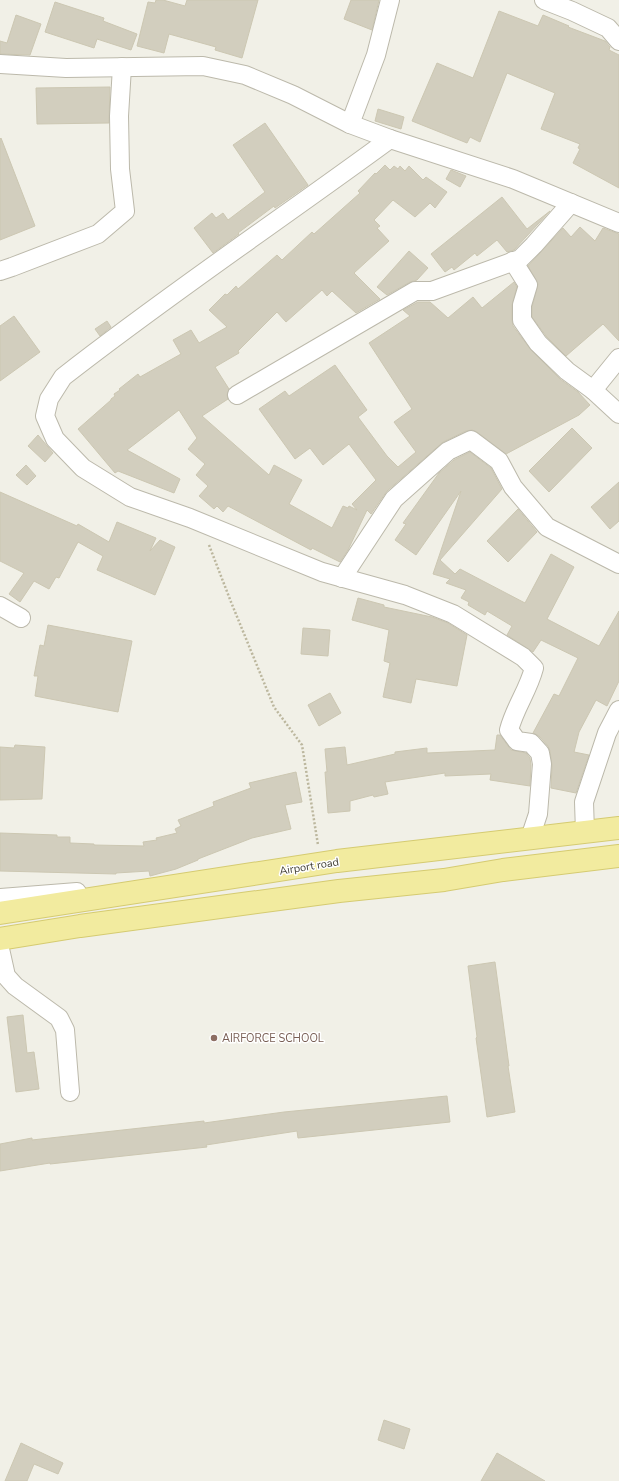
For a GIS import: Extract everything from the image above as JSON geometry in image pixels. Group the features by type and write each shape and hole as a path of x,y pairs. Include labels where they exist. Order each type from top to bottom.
{"main road":[{"name":"Airport road","path":"0,913 76,902 328,860 619,828"},
{"path":"0,939 80,926 339,891 444,880 503,870 619,856"},
{"path":"76,902 80,926"}],"street":[{"path":"350,124 376,55 390,0"},
{"path":"544,0 608,28 619,41"},
{"path":"0,64 66,68 203,66 245,75 293,95 350,124 390,139 513,179 619,222"},
{"path":"0,271 98,234 124,211 120,168 119,116 122,67"},
{"path":"390,139 203,273 63,377 49,399 45,416 56,440 83,468 130,497 202,523 322,572 405,595 453,614 523,657 534,668 530,682 513,716 509,730 517,741 531,743 540,753 542,764 538,814 530,838"},
{"path":"237,395 415,291 432,291 520,258 534,245 571,203"},
{"path":"513,261 528,285 522,305 522,320 538,343 566,371 593,390 619,414"},
{"path":"593,390 619,358"},
{"path":"342,578 394,499 448,451 471,440 499,461 512,487 547,527 619,564"},
{"path":"0,606 21,618"},
{"path":"584,832 584,802 607,733 619,710"},
{"path":"0,898 137,887 328,860"},
{"path":"0,949 6,976 15,986 60,1018 65,1030 70,1092"}],"path":[{"path":"202,523 231,602 274,706 302,745 328,860"}],"building":[{"path":"156,0 163,0 185,6 187,0 258,0 242,58 215,50 216,47 169,34 164,53 137,46 148,2 155,3"},
{"path":"351,0 379,0 372,30 344,19"},
{"path":"55,2 104,18 103,21 137,34 131,50 97,39 94,48 45,32"},
{"path":"499,11 538,26 543,15 569,26 568,27 605,41 610,47 609,50 619,55 619,188 573,163 580,149 578,148 580,144 541,129 555,93 507,73 480,142 470,137 467,143 412,121 437,63 473,78"},
{"path":"16,15 41,24 30,55 0,54 0,41 7,43"},
{"path":"110,87 109,123 37,124 36,88"},
{"path":"378,109 404,117 401,129 375,121"},
{"path":"265,123 308,185 275,208 274,206 213,253 194,228 212,213 216,218 223,213 228,220 265,192 233,145"},
{"path":"1,138 35,226 0,240 0,139"},
{"path":"385,165 390,170 394,166 398,169 400,166 405,171 409,166 423,180 426,177 447,192 435,208 430,203 415,217 393,200 374,220 380,226 377,228 389,241 354,273 380,299 356,313 332,291 327,296 322,290 286,322 277,312 238,351 239,353 215,367 229,389 227,395 228,399 202,416 269,475 274,465 302,480 289,504 332,528 343,506 348,508 349,506 357,510 352,504 376,480 349,444 323,465 310,448 295,459 259,409 285,391 289,396 335,365 367,410 358,417 387,456 398,467 416,452 394,422 412,409 369,343 410,316 403,310 418,302 430,302 448,318 473,297 482,308 514,282 517,287 512,305 513,326 531,350 560,379 578,392 590,405 579,415 506,454 477,432 472,430 466,431 443,442 387,491 371,514 367,510 348,550 340,562 312,548 311,550 228,506 223,512 217,506 214,509 199,496 208,486 196,475 205,464 188,449 197,438 179,410 127,450 180,479 174,493 118,471 115,473 78,429 111,400 115,396 114,394 120,390 119,389 138,374 140,377 181,354 173,340 191,330 199,343 227,327 209,310 225,294 227,295 236,286 238,289 277,255 282,260 312,232 314,234 360,193 358,191"},
{"path":"451,170 466,176 460,187 446,179"},
{"path":"502,197 527,229 550,211 514,250 507,252 497,240 477,256 475,253 454,270 452,267 445,272 431,254"},
{"path":"580,227 595,241 603,228 619,234 619,341 603,324 566,356 546,336 532,317 532,307 538,284 528,266 563,228 571,237"},
{"path":"409,251 428,268 417,280 410,282 387,295 377,287"},
{"path":"14,316 40,352 0,381 0,326"},
{"path":"107,321 111,327 100,336 95,329"},
{"path":"572,428 592,448 549,492 529,471"},
{"path":"38,435 53,453 45,462 28,446"},
{"path":"470,452 491,468 502,489 440,560 455,574 460,569 525,603 551,554 574,567 547,619 599,646 619,611 619,681 607,706 596,700 579,732 574,752 589,755 576,793 551,788 552,765 550,751 548,746 539,736 533,733 554,694 559,696 578,658 541,640 533,652 507,635 512,626 487,611 485,615 468,605 469,602 461,598 466,590 446,583 450,579 433,574 461,491 416,555 395,540 406,524 403,523 439,473 454,460"},
{"path":"26,465 36,476 27,485 16,475"},
{"path":"619,482 619,521 610,529 591,507"},
{"path":"0,492 77,526 78,524 109,542 117,522 156,538 150,551 160,540 175,547 155,595 97,570 103,556 78,542 59,578 56,577 49,589 34,581 20,602 9,594 24,573 0,561"},
{"path":"518,509 537,532 508,562 487,541"},
{"path":"358,598 384,605 384,607 432,617 448,623 467,635 457,686 416,679 411,703 383,697 390,663 384,661 389,630 352,620"},
{"path":"48,625 132,641 118,712 35,696 38,676 34,676 40,645 44,646"},
{"path":"303,628 330,630 328,656 301,654"},
{"path":"330,693 341,713 319,726 308,705"},
{"path":"497,735 500,735 511,750 526,753 530,758 530,786 490,780 491,774 445,776 445,773 385,782 388,794 374,797 373,795 350,801 350,811 328,813 325,749 345,747 347,765 395,754 395,752 427,748 427,753 495,750"},
{"path":"15,745 45,747 42,799 0,800 0,747 14,748"},
{"path":"296,772 302,802 285,805 291,829 252,838 176,869 150,876 149,871 116,874 0,871 0,833 57,835 57,837 70,837 70,843 144,846 143,842 157,840 156,838 177,833 175,829 181,826 178,820 214,806 213,802 251,788 249,783"},
{"path":"495,962 515,1112 487,1117 468,966"},
{"path":"23,1015 27,1053 34,1052 39,1089 16,1092 7,1017"},
{"path":"447,1096 450,1122 298,1138 297,1131 206,1145 207,1147 50,1163 0,1171 0,1144 32,1138 32,1140 204,1121 204,1123 284,1112"},
{"path":"384,1420 410,1429 404,1449 378,1440"},
{"path":"21,1443 63,1463 58,1474 34,1464 27,1481 5,1481"},
{"path":"497,1453 545,1481 481,1481"}],"place":[{"name":"AIRFORCE SCHOOL","path":"214,1038"}]}
